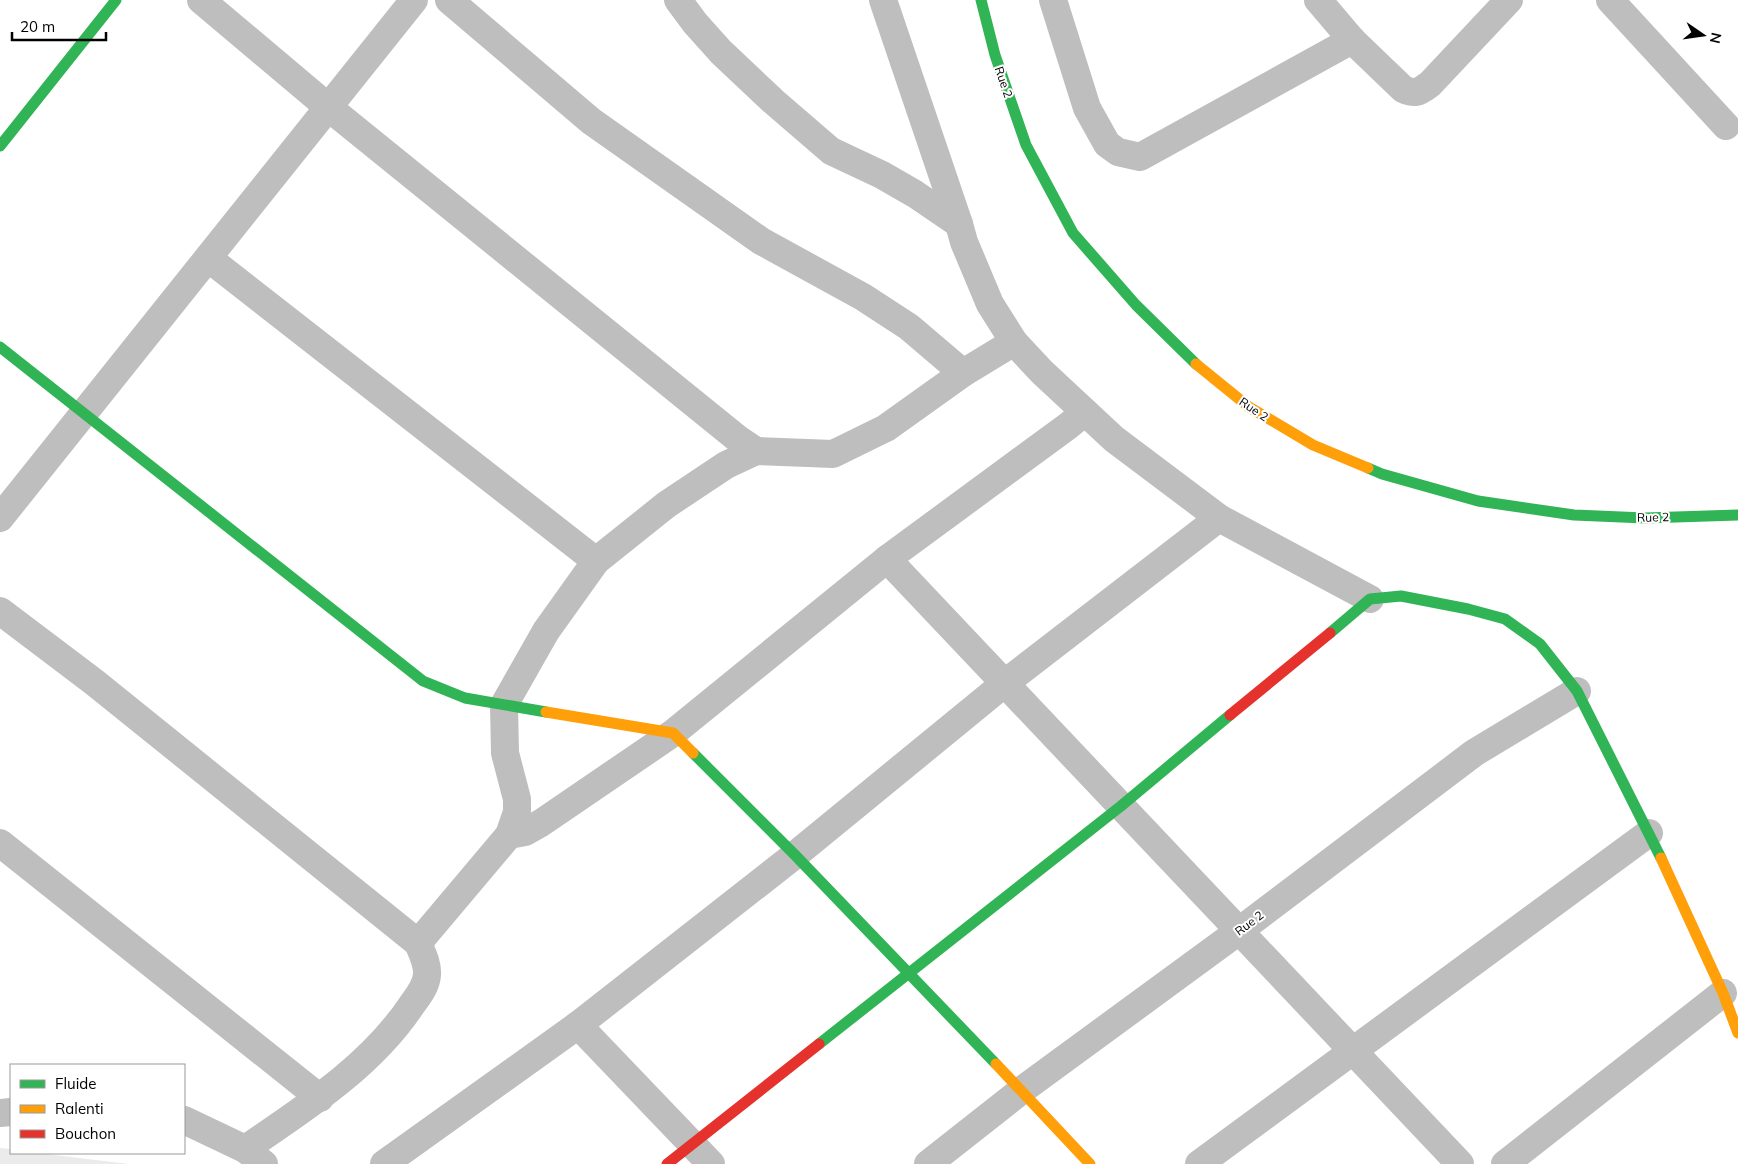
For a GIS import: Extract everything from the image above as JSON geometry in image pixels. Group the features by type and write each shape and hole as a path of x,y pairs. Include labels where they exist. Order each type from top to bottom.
{"street":[{"path":"0,146 116,0"},
{"path":"201,0 328,107 738,439 756,451"},
{"path":"0,518 414,0"},
{"path":"448,0 591,121 761,241 863,297 909,327 963,373"},
{"path":"678,0 695,23 721,52 773,102 831,151 882,175 915,194 959,224"},
{"path":"883,0 964,242 990,304 1014,342 1042,372 1114,439 1219,518 1370,600"},
{"name":"Rue 2","path":"981,0 995,55 1026,145 1073,233 1136,305 1197,364 1249,407 1312,445 1382,474 1478,502 1574,515 1646,518 1738,515"},
{"path":"1053,0 1087,108 1107,144 1118,152 1140,157 1352,40"},
{"path":"1318,0 1352,40 1403,89 1412,93 1420,91 1430,84 1509,0"},
{"path":"1610,0 1726,126"},
{"path":"208,258 596,561"},
{"path":"418,943 509,835 517,812 517,799 505,753 504,705 546,631 596,561 666,505 726,465 756,451 833,454 886,428 963,373 1014,342"},
{"path":"0,347 423,681 465,698 673,733 795,855 1022,1090 1090,1164"},
{"path":"509,835 525,832 541,823 673,733 887,559 1085,412"},
{"path":"384,1164 578,1025 795,855 1005,684 1219,518"},
{"path":"887,559 1460,1164"},
{"path":"667,1164 702,1154 907,973 1121,806 1370,600 1402,596 1438,602 1505,619 1540,644 1576,691 1607,749 1649,833 1723,993 1738,1033"},
{"path":"0,611 102,688 418,943 427,965 425,985 398,1026 347,1076 254,1157 185,1121"},
{"name":"Rue 2","path":"928,1164 1022,1090 1239,931 1474,753 1576,691"},
{"path":"1199,1164 1649,833"},
{"path":"0,843 320,1098"},
{"path":"1505,1164 1723,993"},
{"path":"578,1025 702,1154"}],"shaded area":[{"path":"0,1148 10,1149 10,1154 46,1154 129,1164 0,1164"}],"traffic: fast":[{"path":"0,146 116,0"},
{"path":"981,0 995,55 1026,145 1073,233 1136,305 1196,364"},
{"path":"0,347 423,681 465,698 546,712"},
{"path":"1368,468 1382,474 1478,501 1574,515 1645,518 1738,515"},
{"path":"1330,633 1370,599 1401,596 1468,609 1505,619 1540,644 1577,691 1661,858"},
{"path":"819,1044 1121,806 1230,715"},
{"path":"693,753 795,855 996,1064"}],"traffic: slow":[{"path":"1196,364 1249,407 1313,445 1368,468"},
{"path":"546,712 673,733 693,753"},
{"path":"1661,858 1723,993 1738,1033"},
{"path":"996,1064 1090,1164"}],"traffic: jam":[{"path":"1230,715 1330,633"},
{"path":"667,1164 819,1044"}]}
